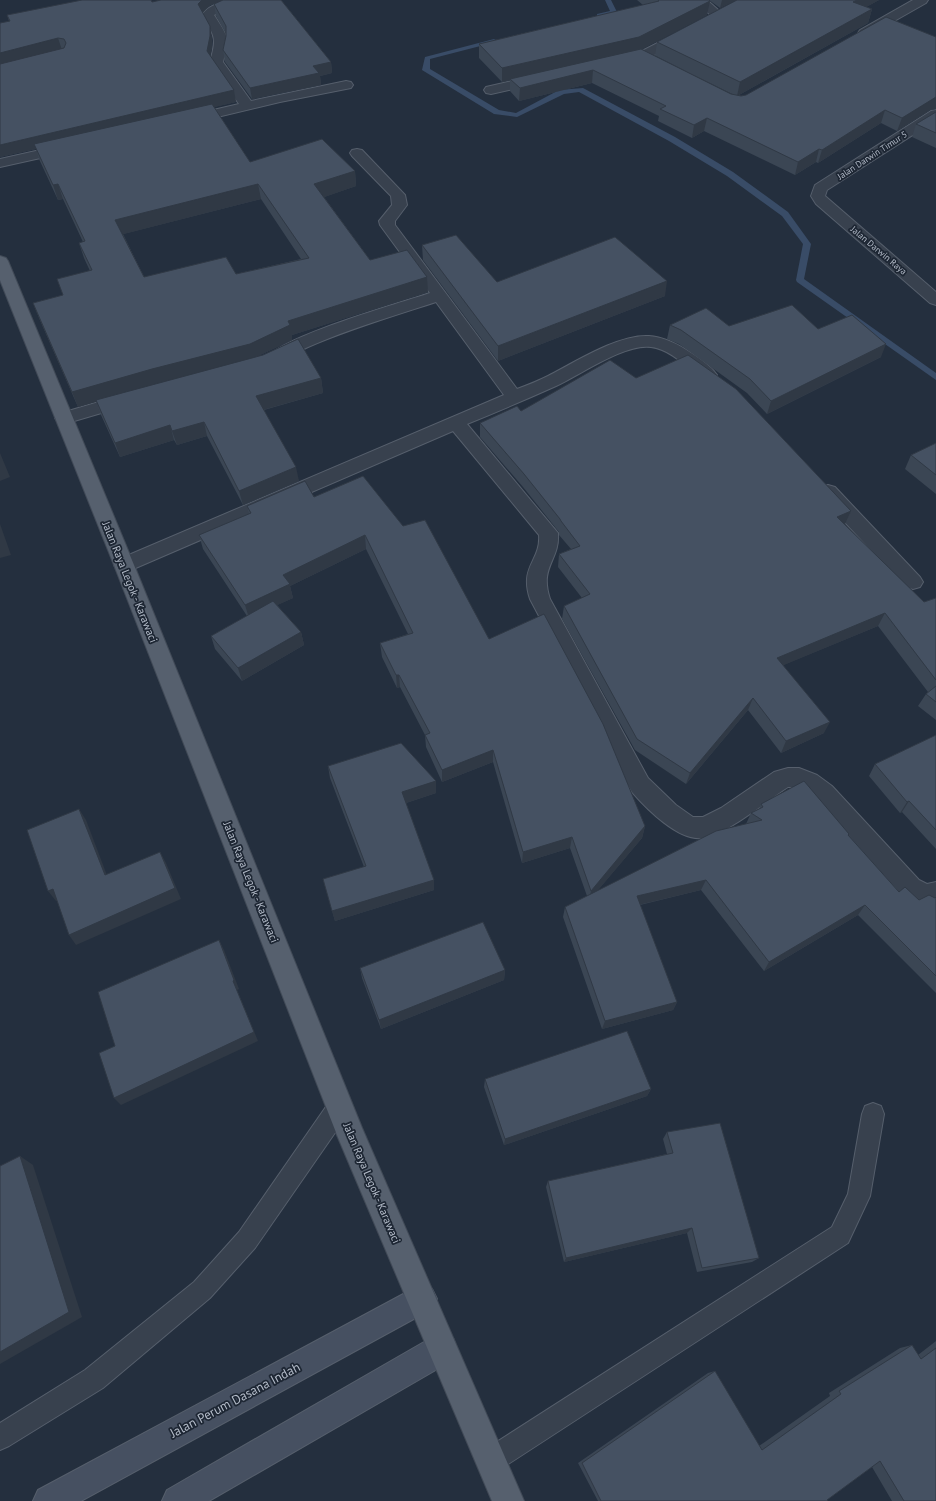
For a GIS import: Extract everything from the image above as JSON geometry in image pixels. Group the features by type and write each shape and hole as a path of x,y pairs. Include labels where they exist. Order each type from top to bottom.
{"main road":[{"name":"Jalan Raya Legok - Karawaci","path":"0,261 5,285 64,418 124,565 340,1106 442,1349 508,1501"}],"street":[{"path":"248,106 216,62 222,40 208,15 211,10 227,4 260,0"},
{"path":"699,0 718,15"},
{"path":"855,38 922,0"},
{"path":"612,63 642,56 730,9"},
{"path":"642,56 656,64"},
{"path":"491,90 551,76"},
{"path":"178,122 346,85"},
{"name":"Jalan Darwin Timur 5","path":"821,201 818,196 820,188 936,114"},
{"path":"0,163 78,145"},
{"path":"357,153 398,195 400,205 387,221 388,226 514,397"},
{"name":"Jalan Darwin Raya","path":"821,201 936,300"},
{"path":"259,364 328,332 440,295"},
{"path":"124,565 456,423 552,381 606,354 640,341 651,341 672,349 722,385"},
{"path":"64,418 140,396"},
{"path":"456,423 548,533 550,542 535,581 540,599 640,785 653,801 667,812 684,822 697,828 703,828 722,819 782,779 791,776 802,778 824,793 911,888 926,895 936,893"},
{"path":"816,478 913,582"},
{"name":"Jalan Perum Dasana Indah","path":"49,1501 422,1299"},
{"path":"178,1501 442,1349"}],"lane":[{"path":"0,1437 94,1379 202,1290 247,1240 340,1106"},
{"path":"490,1461 840,1235 859,1196 873,1114"}],"building":[{"path":"82,0 151,0 152,2 161,0 202,0 198,4 210,26 207,51 234,90 0,145 0,64 64,48 66,43 64,39 58,38 0,53 0,23 10,21 7,15"},
{"path":"223,0 281,0 331,62 313,66 319,73 250,88 223,50 226,36 226,26 214,4"},
{"path":"658,0 710,1 639,37 502,68 479,44 659,1"},
{"path":"737,0 857,0 853,2 872,9 740,82 657,42"},
{"path":"886,17 936,37 936,97 902,118 885,110 822,150 819,149 798,162 707,118 694,125 660,109 666,106 593,70 520,88 510,79 641,49 731,94 741,96 746,95"},
{"path":"212,104 250,162 322,139 355,171 314,184 370,260 407,250 427,277 288,321 290,325 250,344 152,369 72,392 33,303 63,295 57,279 92,270 79,243 85,241 58,184 53,185 34,144","holes":["258,184 309,258 236,274 226,257 144,277 115,220"]},
{"path":"936,112 936,133 916,124"},
{"path":"456,235 497,282 615,237 667,281 498,346 422,245"},
{"path":"792,305 818,329 852,315 886,344 771,401 750,379 681,330 670,325 706,308 729,326"},
{"path":"298,339 321,378 256,396 296,467 239,491 204,422 172,431 170,425 115,443 96,400 263,355"},
{"path":"688,355 736,389 851,511 837,517 924,602 936,598 936,680 885,613 777,658 830,722 786,741 753,698 690,773 637,739 564,606 590,594 559,554 580,546 524,474 480,423 517,406 521,411 610,360 636,378"},
{"path":"936,443 936,475 911,455"},
{"path":"363,476 403,526 425,520 489,639 544,614 603,724 645,826 591,891 572,837 523,852 493,750 442,770 425,735 430,733 399,675 396,675 380,643 413,633 365,535 283,575 290,584 245,605 199,535 251,513 247,506 305,481 314,497"},
{"path":"273,601 301,632 238,668 211,636"},
{"path":"936,686 936,702 926,694"},
{"path":"936,735 936,830 909,801 907,802 875,764"},
{"path":"401,743 436,781 402,792 434,880 332,911 323,879 366,866 328,766"},
{"path":"804,781 849,834 848,835 899,892 905,887 919,900 929,895 935,898 936,897 936,976 865,905 769,962 706,880 637,896 677,1002 605,1021 565,907 716,831 762,820 751,813 763,807 761,804"},
{"path":"79,809 105,875 160,852 175,888 69,935 53,889 48,891 27,830"},
{"path":"483,922 505,970 379,1020 360,968"},
{"path":"219,940 234,980 233,981 254,1032 114,1098 99,1053 115,1046 98,992"},
{"path":"627,1031 651,1089 505,1139 485,1079"},
{"path":"720,1123 759,1258 702,1268 692,1228 566,1258 548,1181 673,1153 667,1132"},
{"path":"20,1156 69,1312 0,1352 0,1166"},
{"path":"912,1345 921,1359 936,1348 936,1501 904,1501 880,1461 827,1500 828,1501 601,1501 582,1463 715,1371 762,1450 841,1394 839,1391"}],"waterway":[{"path":"599,15 614,12 608,0"},
{"path":"494,41 427,58 426,70 497,112 517,115 562,92 580,90 672,139 730,174 785,214 807,244 800,280 936,377"}]}
